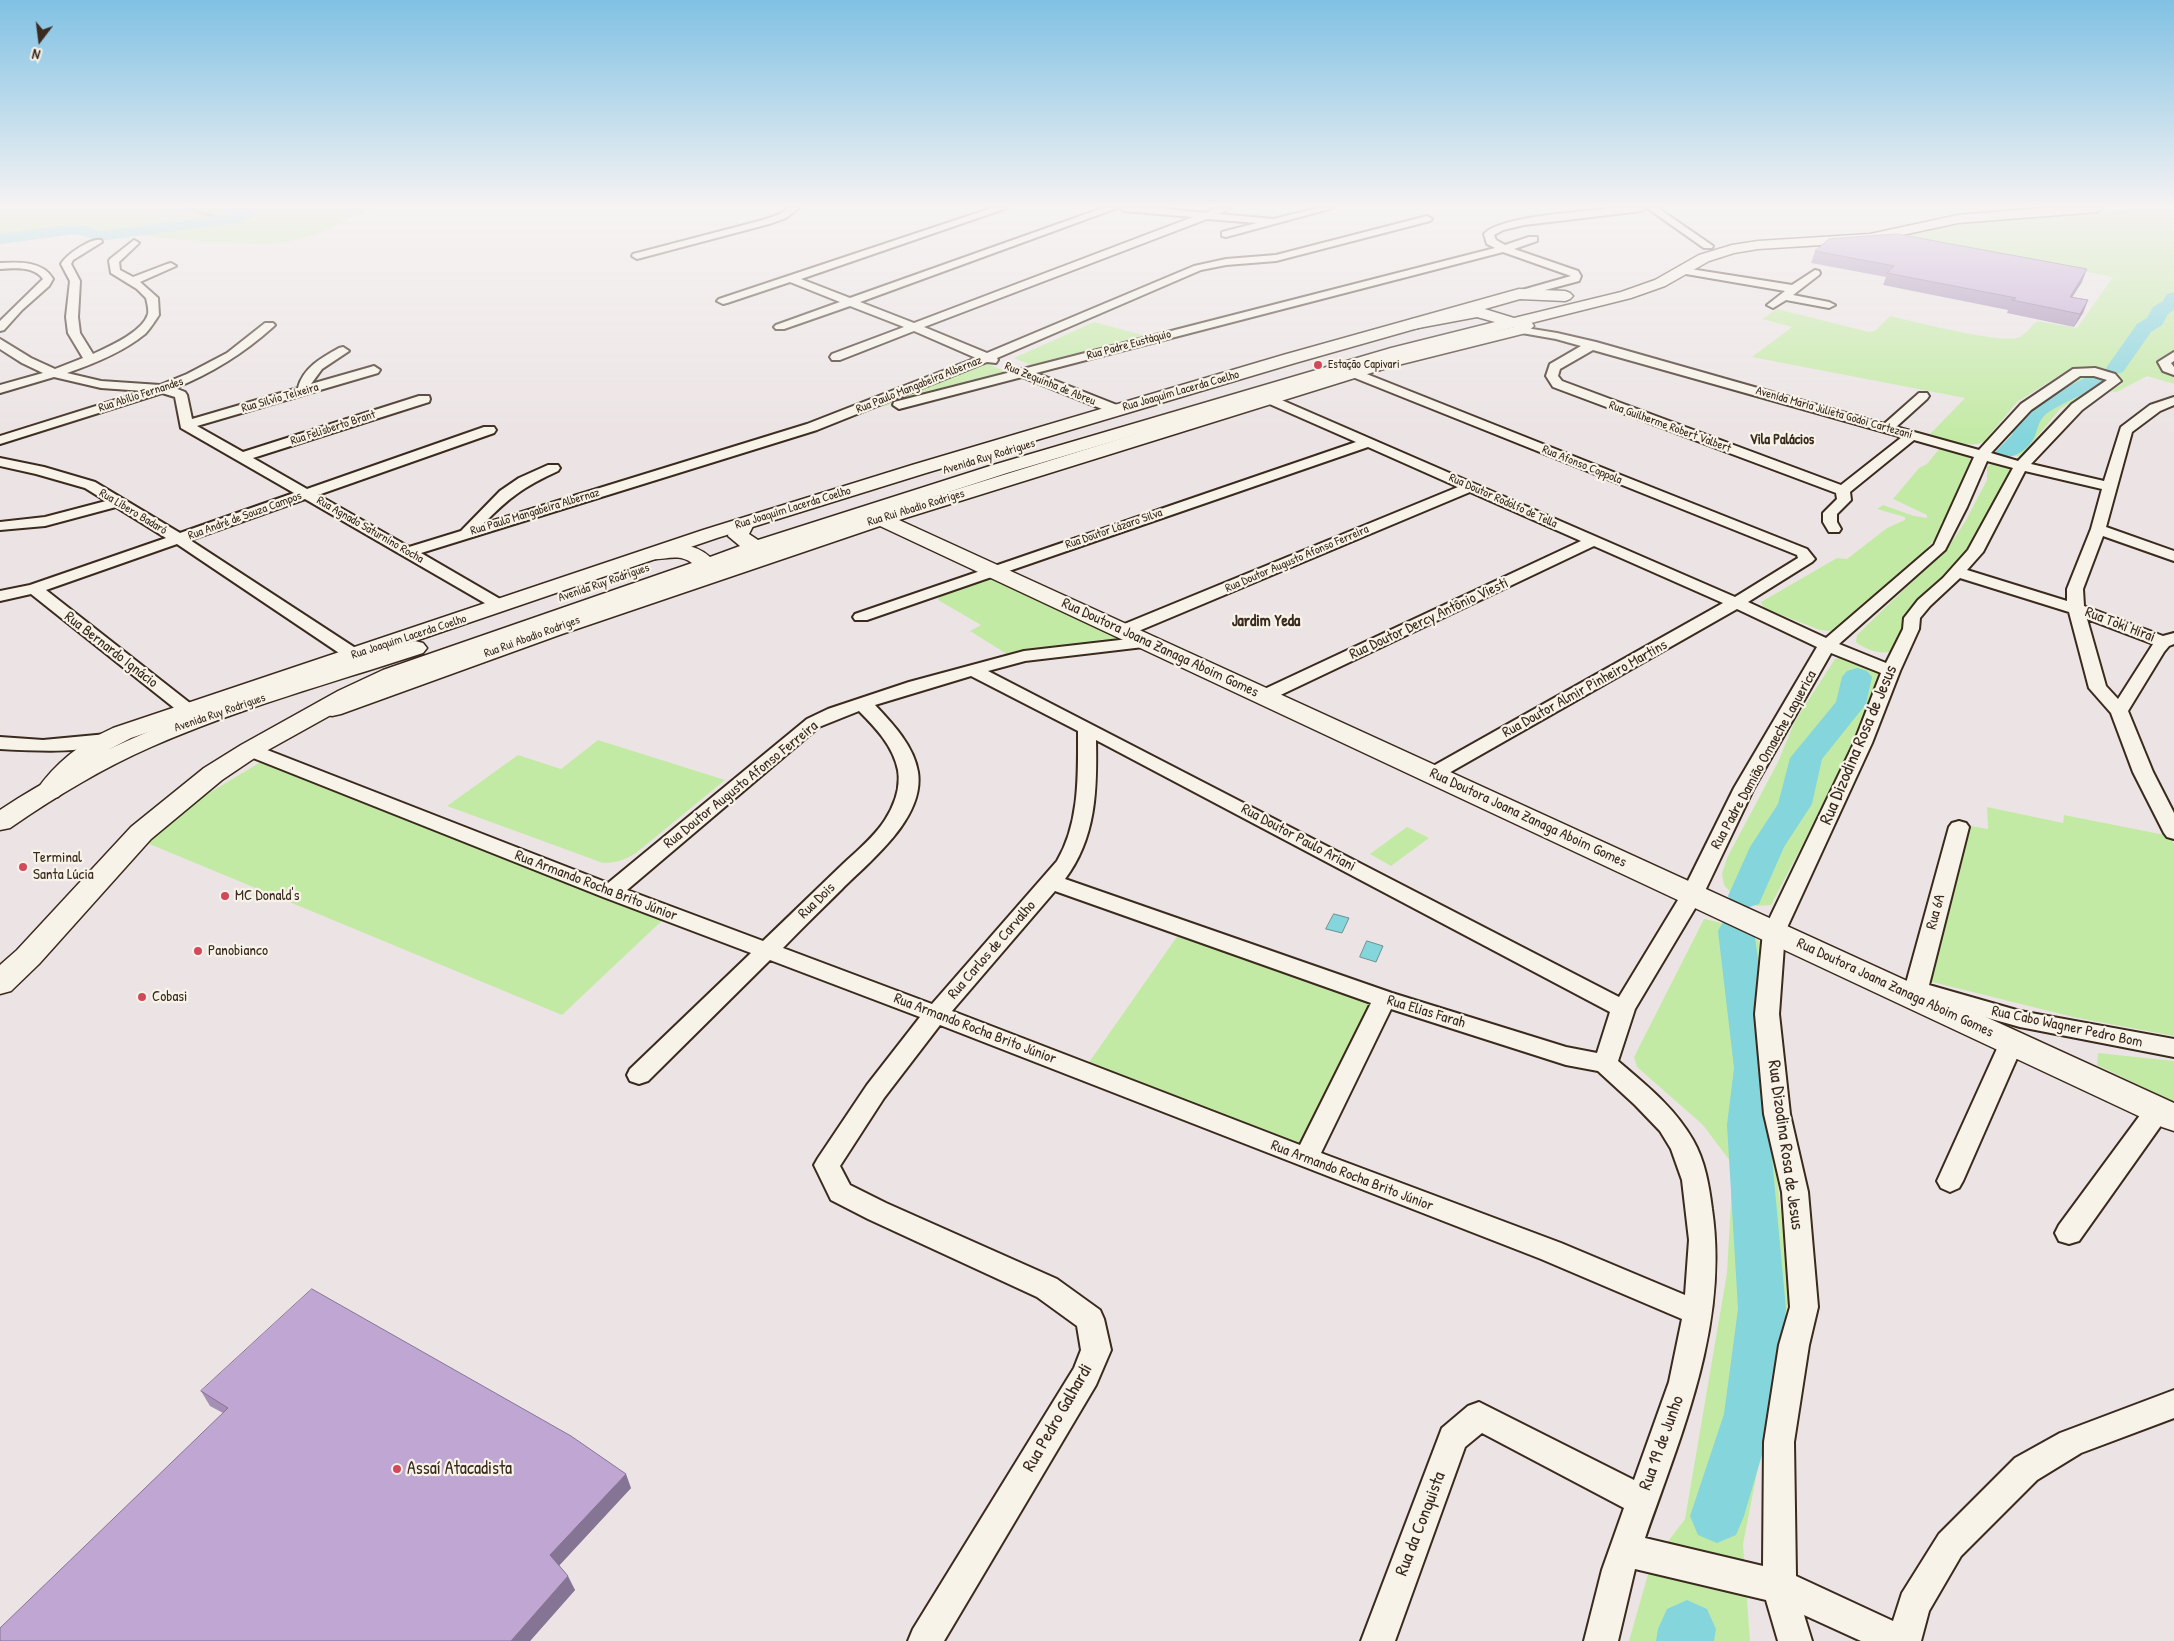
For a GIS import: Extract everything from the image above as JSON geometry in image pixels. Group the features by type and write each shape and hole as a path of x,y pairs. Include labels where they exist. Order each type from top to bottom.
{"main road":[{"name":"Avenida Ruy Rodrigues","path":"0,983 28,957 141,833 206,779 250,750 347,696 392,676 699,559 741,530 837,504 1349,348 1609,285"},
{"name":"Avenida Ruy Rodrigues","path":"0,822 49,791 142,742 203,718 371,663 699,559 756,548 902,500 1188,412 1253,395 1397,351 1520,326 1656,285"},
{"name":"Rua Joaquim Lacerda Coelho","path":"49,791 82,755 107,740 652,554 741,530 1117,410 1519,294 1565,296"},
{"path":"1413,324 1461,314 1487,313 1520,326"},
{"name":"Rua Rui Abadio Rodriges","path":"314,716 669,589 705,579 881,519 1354,373 1520,326"},
{"name":"Rua Doutora Joana Zanaga Aboim Gomes","path":"881,519 1846,966 1915,994 2166,1114"},
{"path":"741,530 756,548 770,551 795,547"},
{"path":"652,554 672,550 699,559 708,569 704,575 669,589"}],"street":[{"path":"0,328 18,308 56,285"},
{"path":"61,285 72,317 74,333 90,360"},
{"path":"0,389 56,374 123,344 151,319 155,307 151,296 137,285"},
{"path":"723,300 769,285"},
{"name":"Rua Zequinha de Abreu","path":"806,285 1117,410"},
{"path":"780,327 899,285"},
{"path":"836,357 1027,285"},
{"name":"Rua Paulo Mangabeira Albernaz","path":"409,552 812,428 986,358 1159,285"},
{"name":"Rua Padre Eustáquio","path":"812,428 1366,285"},
{"path":"1519,294 1552,285"},
{"path":"1773,285 1794,288"},
{"path":"1773,305 1799,285"},
{"path":"1785,297 1829,305"},
{"path":"0,310 18,308"},
{"name":"Rua Abílio Fernandes","path":"0,440 166,389 199,375 222,362 256,338 269,325"},
{"name":"Avenida Maria Julieta Godoi Cartezani","path":"1520,326 2021,466 2111,487"},
{"path":"0,344 56,374 97,384 166,389 181,395 186,425"},
{"name":"Rua Guilherme Robert Valbert","path":"1592,346 1554,367 1552,376 1557,384 1843,491"},
{"path":"303,392 304,381 316,365 343,351"},
{"path":"2174,356 2164,362 2167,368 2174,371"},
{"name":"Rua Silvio Teixeira","path":"186,425 374,370"},
{"name":"Rua Dizodina Rosa de Jesus","path":"1795,1641 1779,1586 1779,1442 1794,1345 1804,1307 1795,1192 1777,1114 1767,1014 1774,932 1863,743 1891,671 1910,629 1912,618 1924,603 1975,552 2021,466 2076,407 2115,381 2111,377 2094,372 2077,372 2026,407 1982,455"},
{"name":"Rua Afonso Coppola","path":"1354,373 1802,552 1807,559 1736,603"},
{"path":"1887,428 1923,396"},
{"name":"Rua Felisberto Brant","path":"242,457 424,399"},
{"name":"Rua Doutor Rodolfo de Tella","path":"1270,399 1736,603"},
{"path":"2174,401 2155,408 2126,430 2098,529 2075,589 2076,609 2098,688 2119,714 2143,772 2174,833"},
{"name":"Rua Agnado Saturnino Rocha","path":"186,425 501,606"},
{"name":"Rua André de Souza Campos","path":"0,596 34,589 489,430"},
{"path":"1834,529 1830,522 1830,513 1844,500 1843,491 1912,435"},
{"name":"Rua Doutor Lázaro Silva","path":"860,617 1368,442"},
{"path":"1827,645 1846,631 1940,547 1960,507 1982,455"},
{"name":"Rua Líbero Badaró","path":"0,462 39,470 90,485 179,539 354,655"},
{"path":"465,534 506,494 524,481 553,468"},
{"name":"Rua Doutor Augusto Afonso Ferreira","path":"1123,631 1470,487"},
{"path":"0,526 64,518 116,502"},
{"path":"2098,529 2174,556"},
{"name":"Rua Doutor Dercy Antônio Viesti","path":"1264,696 1593,540"},
{"name":"Rua Toki Hirai","path":"1956,572 2169,640"},
{"name":"Rua Bernardo Ignácio","path":"34,589 189,711"},
{"path":"1736,603 1827,645 1891,671"},
{"name":"Rua Doutor Almir Pinheiro Martins","path":"1433,774 1736,603"},
{"path":"2119,714 2169,640"},
{"name":"Rua Doutor Augusto Afonso Ferreira","path":"611,892 813,723 862,703 1024,656 1146,642"},
{"name":"Rua Padre Damião Omaeche Laquerica","path":"1605,1064 1623,1008 1692,894 1744,788 1827,645"},
{"name":"Rua Doutor Paulo Ariani","path":"972,670 1087,728 1623,1008"},
{"name":"Rua Dois","path":"638,1075 874,846 895,822 909,791 906,761 888,728 862,703"},
{"name":"Rua Carlos de Carvalho","path":"877,1211 840,1192 827,1165 848,1130 936,1014 1051,882 1075,846 1082,824 1087,767 1087,728"},
{"path":"0,743 43,746 107,740"},
{"path":"43,746 63,756 69,767"},
{"name":"Rua Armando Rocha Brito Júnior","path":"250,750 611,892 936,1014 1551,1251 1698,1313"},
{"name":"Rua 6A","path":"1915,994 1959,827"},
{"name":"Rua Elias Farah","path":"1051,882 1384,999 1566,1056 1605,1064 1644,1098 1669,1124 1683,1146 1695,1180 1703,1240"},
{"name":"Rua Cabo Wagner Pedro Bom","path":"1915,994 2020,1019 2174,1048"},
{"path":"1306,1158 1384,999"},
{"path":"1950,1181 2012,1042"},
{"path":"2069,1233 2166,1114"},
{"name":"Rua Pedro Galhardi","path":"877,1211 1047,1288 1090,1319 1096,1350 1086,1374 925,1641"},
{"name":"Rua 19 de Junho","path":"1601,1641 1625,1550 1684,1382 1698,1313 1703,1240"},
{"path":"1904,1641 1914,1605 1950,1545 2026,1469 2072,1443 2117,1428 2174,1404"},
{"name":"Rua da Conquista","path":"1378,1641 1453,1438 1479,1416 1642,1500"},
{"path":"1625,1550 1779,1586 1898,1641"}],"green space":[{"path":"2108,285 2174,285 2174,352 2164,356 2159,361 2160,367 2174,373 2174,384 2147,376 2117,392 2109,391 2122,384 2123,379 2116,374 2101,369 2071,368 2017,402 1984,442 1964,444 1930,434 1965,398 1752,357 1792,327 1762,319 1777,309 1869,332 1875,331 1890,316 1978,335 2011,339 2020,337 2037,321 2077,328"},
{"path":"1094,322 1157,339 1043,370 1014,358"},
{"path":"984,362 1009,373 878,408"},
{"path":"2082,374 2103,379 2103,382 2060,409 2020,457 1998,452 2026,415 2049,396"},
{"path":"1940,448 1970,458 1969,468 1935,539 1918,558 1835,629 1830,631 1820,630 1766,609 1762,605 1761,602 1837,558 1847,559 1887,528 1905,520 1905,517 1877,509 1883,505 1914,516 1927,518 1927,515 1893,499 1919,468 1927,464"},
{"path":"1991,464 2006,466 2014,471 1989,509 1972,547 1893,651 1874,651 1856,642 1857,635 1949,546 1965,522 1987,480 1987,467"},
{"path":"994,579 1118,637 1110,642 1091,642 1010,656 970,631 981,625 938,600 940,595 983,580"},
{"path":"1842,657 1881,672 1883,678 1801,849 1771,905 1757,906 1735,897 1724,885 1722,874 1727,858 1778,762 1795,721 1835,659"},
{"path":"598,740 725,780 636,853 620,861 607,863 447,806 518,755 561,769"},
{"path":"269,757 669,914 562,1015 147,843 204,796"},
{"path":"1987,807 2063,823 2064,815 2170,836 2174,844 2174,1036 2073,1017 1912,977 1954,823 1988,829"},
{"path":"1407,827 1429,838 1391,866 1370,854"},
{"path":"1704,919 1735,928 1763,944 1766,1113 1778,1186 1790,1290 1776,1376 1743,1544 1750,1641 1629,1641 1651,1564 1685,1519 1727,1273 1733,1165 1703,1125 1637,1067 1634,1057"},
{"path":"1181,931 1378,998 1300,1151 1085,1068"},
{"path":"2098,1053 2174,1061 2174,1102 2097,1065"}],"water":[{"path":"1334,914 1349,918 1342,933 1326,929"},
{"path":"1367,941 1383,946 1376,962 1360,957"}],"building":[{"path":"1947,285 2078,285 2070,297 2088,300 2080,314 2012,300 2016,298"},
{"name":"Assaí Atacadista","path":"312,1289 571,1436 626,1474 550,1555 568,1576 511,1641 0,1641 0,1628 228,1408 201,1391"}],"waterway":[{"path":"2116,368 2144,328 2155,321 2160,311 2171,304 2174,298"},
{"path":"2007,452 2023,437 2025,426 2038,410 2102,377"},
{"path":"1746,896 1767,847 1795,804 1806,758 1851,704 1857,677"},
{"path":"1717,1516 1749,1414 1762,1309 1748,1125 1754,1068 1736,931"},
{"path":"1685,1641 1687,1629"}],"place":[{"name":"Estação Capivari","path":"1318,365"},
{"name":"Terminal Santa Lúcia","path":"23,867"},
{"name":"MC Donald's","path":"225,896"},
{"name":"Panobianco","path":"198,951"},
{"name":"Cobasi","path":"142,997"},
{"name":"Assaí Atacadista","path":"397,1469"}],"district":[{"name":"Vila Palácios","path":"1782,440"},
{"name":"Jardim Yeda","path":"1266,622"}]}
